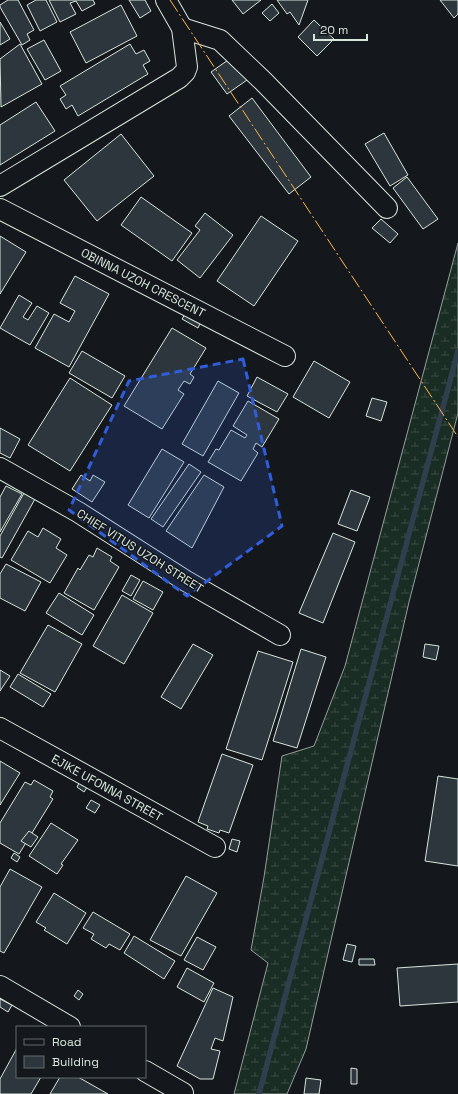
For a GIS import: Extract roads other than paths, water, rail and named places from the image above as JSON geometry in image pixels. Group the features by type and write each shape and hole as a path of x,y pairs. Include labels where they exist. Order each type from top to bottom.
{"street":[{"path":"0,186 179,78 185,72 188,67 182,28 166,0"},
{"path":"182,28 220,40 263,81 387,208"},
{"name":"OBINNA UZOH CRESCENT","path":"0,209 285,356"},
{"name":"CHIEF VITUS UZOH STREET","path":"0,468 78,512 186,581 280,636"},
{"name":"EJIKE UFONNA STREET","path":"0,728 215,847"},
{"path":"0,986 68,1026"},
{"path":"146,1072 183,1093"}],"waterway":[{"path":"259,1094 458,351"}]}
